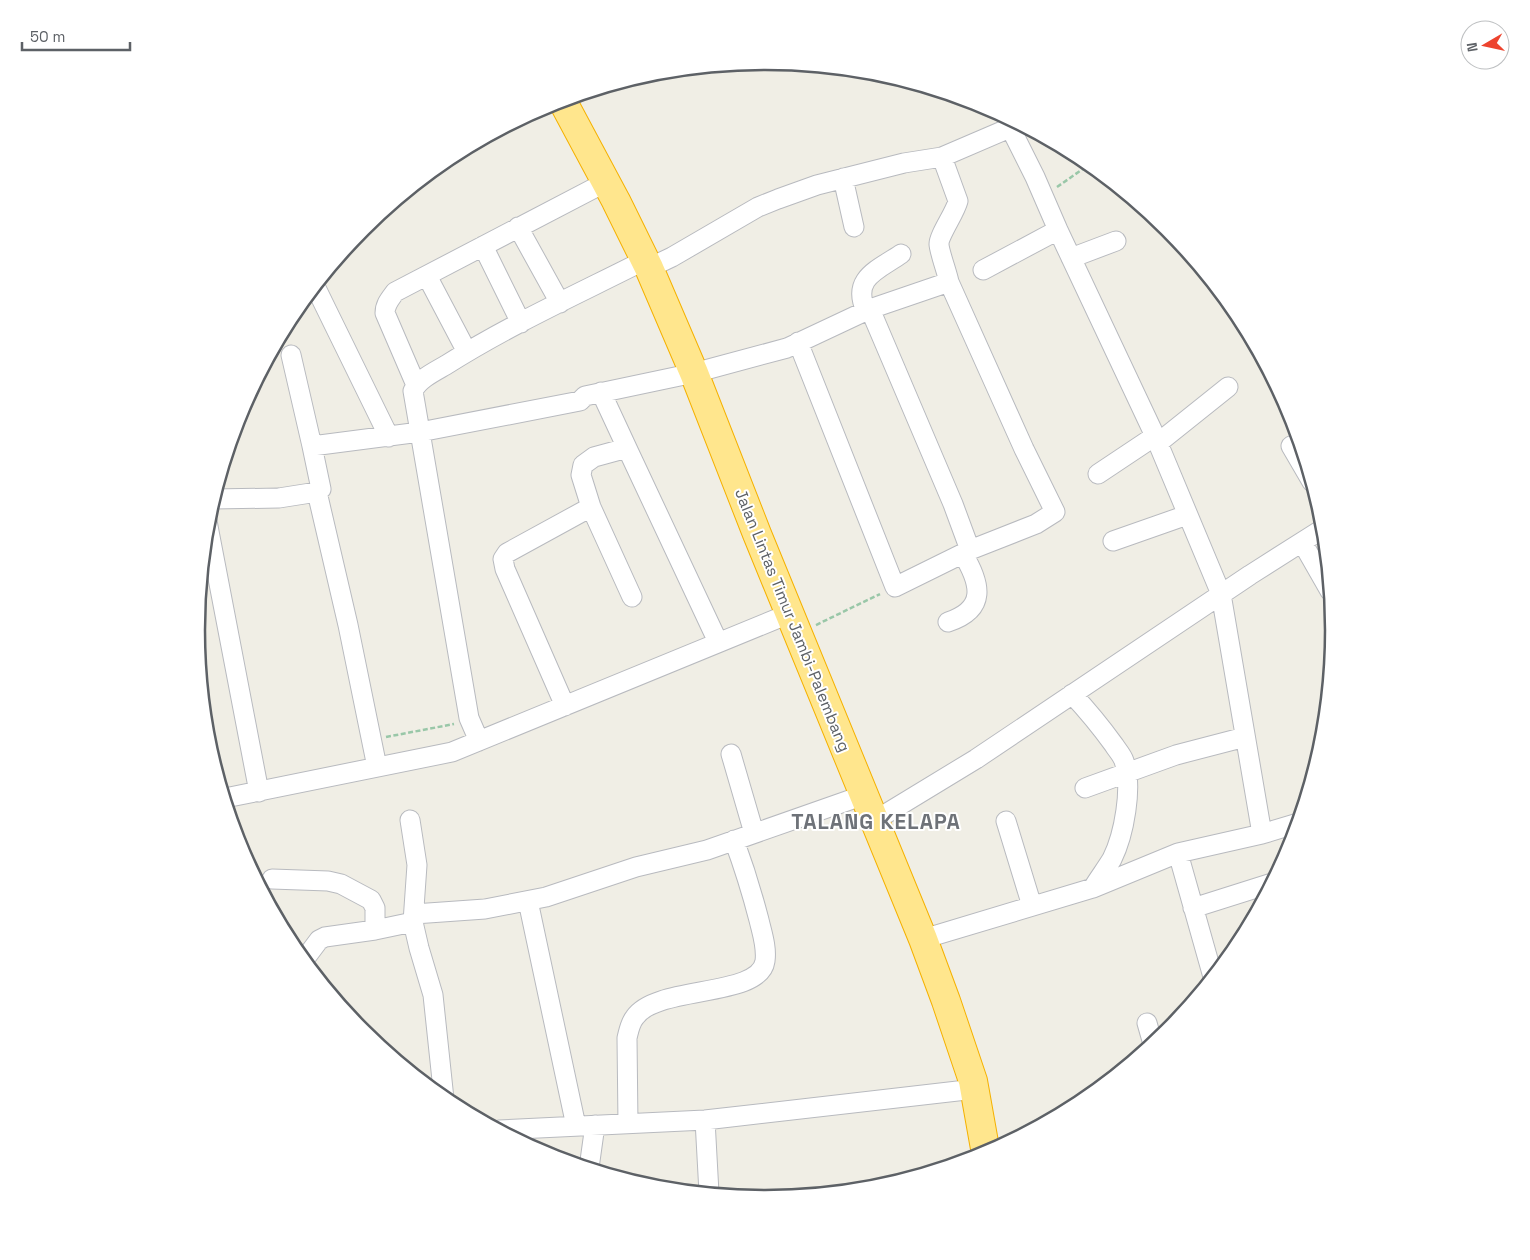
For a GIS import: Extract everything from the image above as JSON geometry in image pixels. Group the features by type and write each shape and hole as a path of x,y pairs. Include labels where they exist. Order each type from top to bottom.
{"highway":[{"name":"Jalan Lintas Timur Jambi-Palembang","path":"566,107 647,264 694,373 757,534 923,940 946,1001 975,1089 984,1145"}],"street":[{"path":"479,741 469,718 413,391 416,385 467,352 521,323 647,264 672,257 758,207 817,185 942,157 1012,127"},
{"path":"1017,130 1058,230 1157,440 1221,594 1262,834"},
{"path":"798,342 895,586 966,552 1036,524 1055,512 1024,449 949,282 939,246 940,237 949,223 958,201 942,157"},
{"path":"843,178 854,227"},
{"path":"416,385 385,313 385,307 395,292 606,182"},
{"path":"518,227 560,304"},
{"path":"983,270 1058,230"},
{"path":"1071,258 1116,241"},
{"path":"483,246 521,323"},
{"path":"901,254 868,277 862,284 861,295 953,504 966,552 978,583 976,600 972,609 967,614 948,622"},
{"path":"427,276 467,352"},
{"path":"312,446 420,432 580,401 585,396 601,392 694,373 787,348 868,310 949,282"},
{"path":"318,293 389,437"},
{"path":"291,356 321,487 318,492 377,767"},
{"path":"1098,474 1157,440 1228,387"},
{"path":"601,392 718,642"},
{"path":"1291,446 1297,456"},
{"path":"627,448 594,457 583,465 581,475 591,507 632,597"},
{"path":"221,499 278,498 318,492"},
{"path":"565,706 505,569 503,560 507,553 591,507"},
{"path":"1113,542 1187,515"},
{"path":"874,821 976,759 1221,594 1316,533"},
{"path":"1302,542 1322,578"},
{"path":"212,546 259,792"},
{"path":"231,797 452,752 718,642 795,624"},
{"path":"1072,694 1113,744 1124,760 1127,774 1123,827 1112,858 1093,888"},
{"path":"1085,788 1176,755 1245,737"},
{"path":"731,754 754,833"},
{"path":"309,954 319,940 325,937 375,930 435,911 468,911 546,897 636,867 707,850 864,795"},
{"path":"410,820 417,865 414,918 419,948 433,995 443,1088"},
{"path":"1006,821 1032,906"},
{"path":"923,940 1093,888 1178,853 1262,834 1289,826"},
{"path":"628,1124 627,1038 635,1016 649,1005 664,999 727,987 756,976 765,963 766,953 762,930 748,878 734,840"},
{"path":"1178,853 1211,969"},
{"path":"272,880 328,881 341,884 366,896 375,908 375,930"},
{"path":"1193,908 1263,886"},
{"path":"528,901 576,1126"},
{"path":"1146,1023 1150,1036"},
{"path":"512,1129 705,1120 975,1089"},
{"path":"705,1120 709,1187"},
{"path":"590,1162 595,1125"}],"path":[{"path":"1044,196 1083,169"},
{"path":"795,624 895,586"},
{"path":"371,740 457,723 469,718"}],"district":[{"name":"TALANG KELAPA","path":"876,822"}]}
